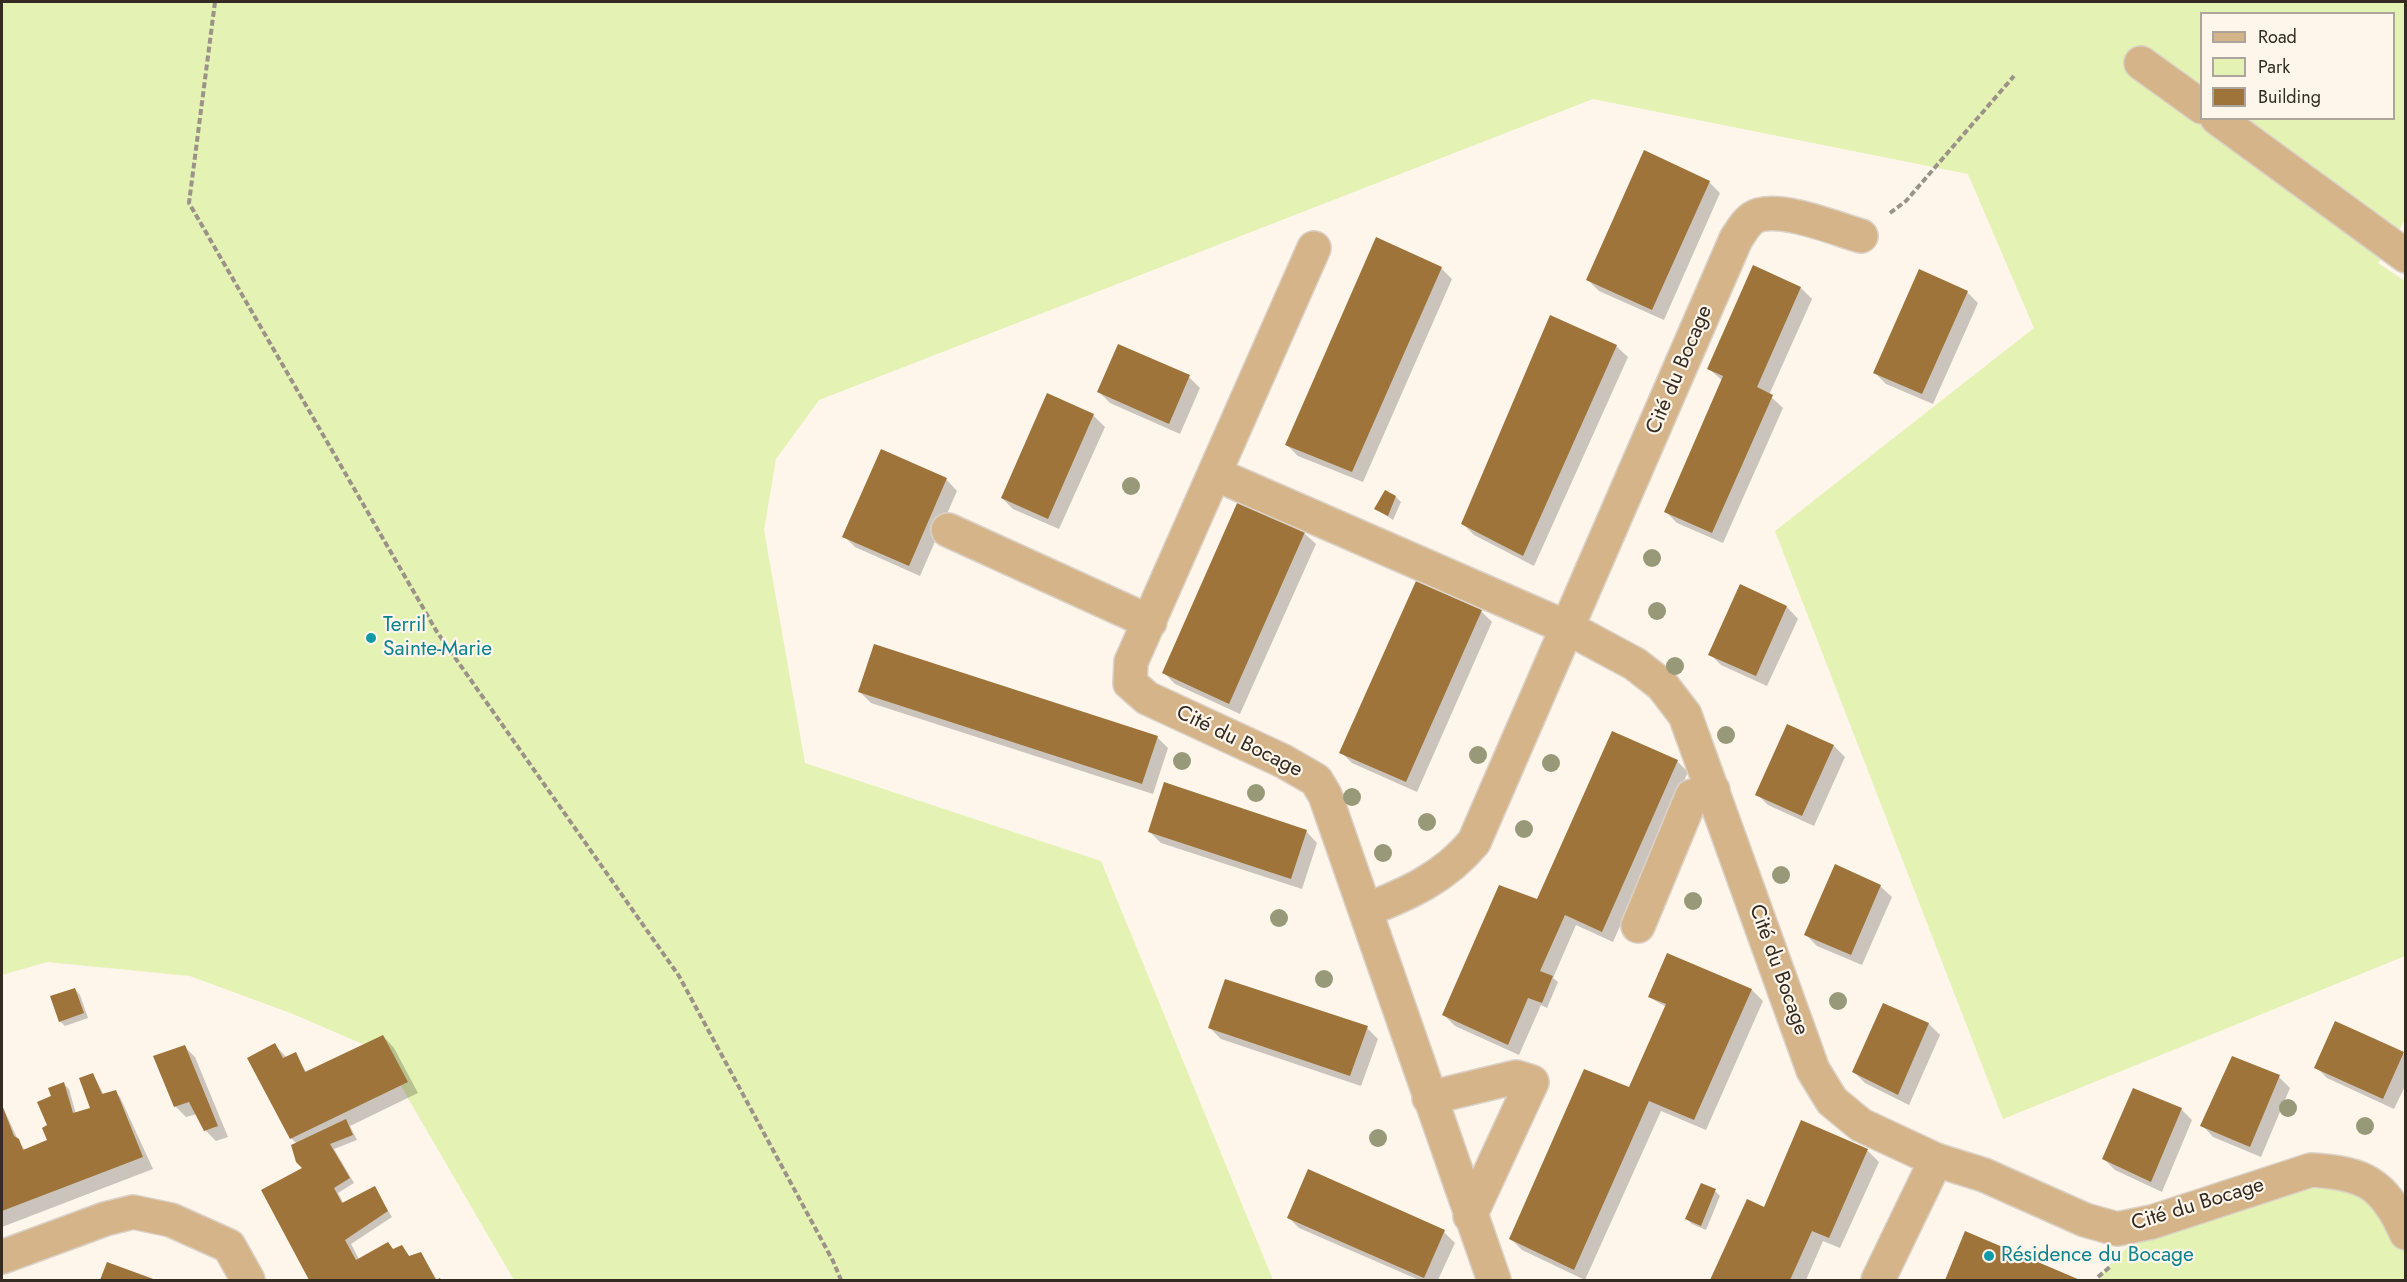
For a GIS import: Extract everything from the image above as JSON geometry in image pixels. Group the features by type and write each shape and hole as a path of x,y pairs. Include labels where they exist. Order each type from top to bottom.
{"street":[{"path":"2141,63 2200,106"},
{"path":"2220,120 2406,256"},
{"name":"Cité du Bocage","path":"1366,910 1406,894 1436,878 1459,860 1474,842 1736,239 1746,223 1758,215 1786,215 1861,236"},
{"name":"Cité du Bocage","path":"1314,248 1131,662 1130,683 1147,698 1283,761 1316,780 1325,795 1366,910 1494,1281"},
{"name":"Cité du Bocage","path":"1215,474 1568,628 1635,664 1662,685 1685,715 1814,1070 1832,1101 1861,1125 1936,1160 1984,1175 2085,1220 2117,1229 2152,1222 2311,1170 2335,1171 2362,1177 2393,1204 2406,1233"},
{"path":"948,530 1150,622"},
{"path":"1638,926 1692,796 1713,790"},
{"path":"1429,1098 1516,1077 1532,1082 1470,1216"},
{"path":"1878,1281 1936,1160"},
{"path":"2,1257 105,1219 133,1212 171,1220 229,1246 248,1281"}],"path":[{"path":"215,2 189,203 436,632 679,976 833,1261 841,1281"},
{"path":"1861,236 1906,201 2014,76"}],"green space":[{"name":"Terril Sainte-Marie","path":"2,2 2405,2 2405,220 2378,263 2406,282 2405,956 2003,1119 1775,531 2034,328 1968,174 1593,99 819,400 776,459 764,530 805,763 1101,861 1273,1280 514,1280 381,1052 293,1014 190,976 47,962 2,975"},
{"path":"2335,1171 2405,1233 2405,1280 2105,1280 2098,1277 2152,1222"}],"building":[{"path":"1644,150 1710,181 1652,310 1586,280"},
{"path":"1376,237 1442,267 1352,472 1285,445"},
{"path":"1753,265 1801,287 1757,387 1773,395 1712,533 1664,512 1723,376 1707,369"},
{"path":"1919,269 1968,291 1922,394 1873,373"},
{"path":"1550,315 1617,345 1523,556 1461,524"},
{"path":"1118,344 1190,375 1169,424 1097,392"},
{"path":"1047,393 1094,414 1048,519 1001,498"},
{"path":"881,449 947,478 909,566 842,537"},
{"path":"1385,490 1396,496 1388,516 1374,509"},
{"path":"1238,501 1305,532 1229,704 1162,673"},
{"path":"1416,581 1482,610 1406,782 1339,753"},
{"path":"1740,584 1787,606 1756,676 1708,655"},
{"path":"874,644 1158,736 1142,784 858,692"},
{"path":"1787,724 1834,745 1802,816 1755,795"},
{"path":"1612,731 1678,760 1602,932 1565,915 1540,971 1553,976 1542,1003 1528,998 1508,1045 1442,1015 1499,885 1537,899"},
{"path":"1164,782 1307,830 1291,879 1148,832"},
{"path":"1835,864 1881,885 1851,955 1804,935"},
{"path":"1667,953 1752,989 1694,1120 1649,1101 1574,1270 1509,1239 1584,1069 1629,1087 1666,1004 1648,997"},
{"path":"1225,979 1368,1026 1350,1076 1208,1028"},
{"path":"75,988 84,1013 59,1022 50,996"},
{"path":"1883,1003 1929,1023 1898,1095 1852,1072"},
{"path":"2335,1021 2404,1052 2383,1099 2314,1068"},
{"path":"383,1035 408,1082 290,1139 247,1058 275,1043 283,1058 296,1052 305,1072"},
{"path":"185,1045 218,1126 204,1131 189,1102 174,1107 153,1056"},
{"path":"2232,1056 2280,1075 2250,1147 2200,1126"},
{"path":"93,1073 102,1094 116,1090 143,1157 2,1211 2,1105 14,1136 19,1139 23,1150 47,1140 42,1128 47,1125 37,1102 51,1096 48,1088 64,1082 73,1113 90,1108 79,1078"},
{"path":"2133,1088 2182,1108 2151,1182 2102,1159"},
{"path":"346,1119 353,1135 330,1144 350,1178 334,1188 342,1203 375,1186 388,1211 345,1240 356,1260 388,1242 393,1249 402,1245 409,1256 421,1252 436,1280 309,1280 261,1190 302,1168 296,1162 291,1145"},
{"path":"1801,1120 1868,1149 1829,1238 1812,1231 1790,1280 1710,1280 1747,1199 1764,1207"},
{"path":"1308,1169 1445,1230 1424,1278 1287,1218"},
{"path":"1701,1183 1716,1189 1701,1226 1685,1219"},
{"name":"Résidence du Bocage","path":"1965,1231 2080,1280 1945,1280"},
{"path":"107,1262 156,1280 100,1280"}],"place":[{"name":"Terril Sainte-Marie","path":"371,638"},
{"name":"Résidence du Bocage","path":"1989,1256"}]}
